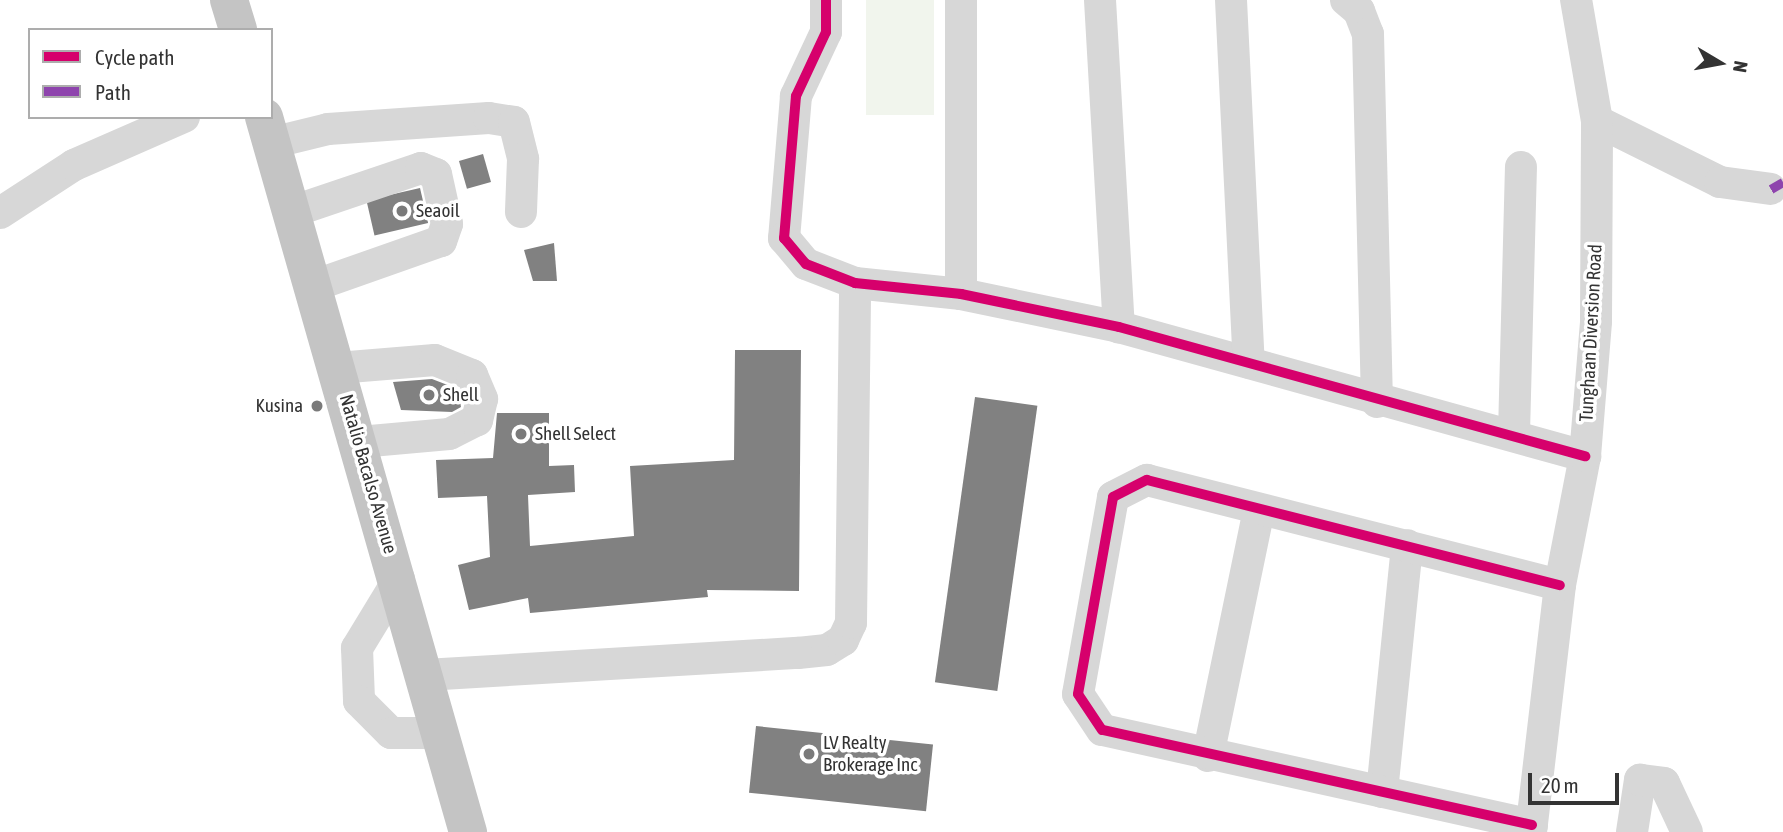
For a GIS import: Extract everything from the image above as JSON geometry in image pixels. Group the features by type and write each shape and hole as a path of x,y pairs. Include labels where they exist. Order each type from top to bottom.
{"highway":[{"path":"229,0 237,28"},
{"name":"Natalio Bacalso Avenue","path":"267,130 399,579 468,832"}],"street":[{"path":"826,0 826,32 796,96 784,238 806,264 855,283 961,294 1119,327 1377,402 1514,433 1584,456"},
{"path":"961,0 961,294"},
{"path":"1100,0 1119,327"},
{"path":"1231,0 1249,363"},
{"path":"1346,0 1359,11 1368,34 1377,402"},
{"name":"Tunghaan Diversion Road","path":"1532,828 1560,585 1584,456 1596,321 1597,121 1576,0"},
{"path":"267,130 328,129 489,118 514,122 523,159 521,212"},
{"path":"0,213 74,165 179,119"},
{"path":"1597,121 1720,182 1771,189"},
{"path":"1514,433 1521,167"},
{"path":"291,212 421,168 436,174 447,224 441,241 313,286"},
{"path":"425,675 798,653 827,650 844,640 851,624 855,283"},
{"path":"337,368 435,360 472,375 482,399 477,420 449,434 359,442"},
{"path":"1532,828 1102,730 1078,694 1114,497 1147,480 1560,585"},
{"path":"1208,756 1259,510"},
{"path":"1382,792 1407,545"},
{"path":"399,579 357,648 359,701 391,733 442,733"},
{"path":"1632,832 1640,780 1664,783 1687,832"}],"shaded area":[{"path":"866,0 934,0 934,115 866,115"}],"building":[{"path":"483,154 491,182 467,189 459,161"},
{"name":"Seaoil","path":"420,188 428,223 375,235 366,200"},
{"path":"554,243 557,281 533,281 524,250"},
{"path":"735,350 801,350 799,591 707,590 708,597 530,613 528,598 469,610 458,565 490,557 487,496 438,498 436,460 493,458 497,413 549,413 549,466 574,465 575,492 528,495 530,546 634,536 630,466 734,460"},
{"name":"Shell","path":"432,379 458,389 461,407 452,412 401,410 393,382"},
{"path":"975,397 1037,406 997,691 935,682"},
{"path":"756,726 933,745 926,811 749,793"}],"marked path":[{"path":"1771,189 1783,182"}],"cycle path":[{"path":"826,0 826,32 796,96 784,238 806,264 855,283 961,294 1119,327 1585,456"},
{"path":"1532,825 1102,730 1078,694 1113,497 1147,480 1560,585"}],"place":[{"name":"Seaoil","path":"402,211"},
{"name":"Shell","path":"429,395"},
{"name":"Kusina","path":"317,406"},
{"name":"Shell Select","path":"521,434"},
{"name":"LV Realty Brokerage Inc","path":"809,754"}]}
